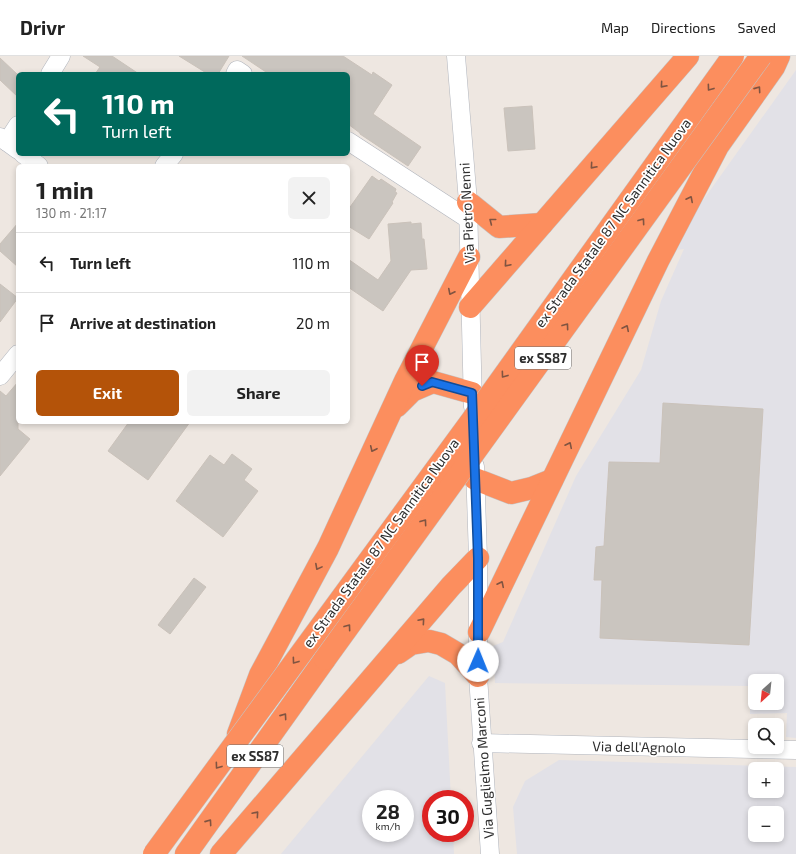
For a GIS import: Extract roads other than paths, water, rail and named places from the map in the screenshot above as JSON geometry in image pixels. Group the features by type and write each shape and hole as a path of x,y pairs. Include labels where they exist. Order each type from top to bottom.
{"highway":[{"path":"470,307 688,56"},
{"name":"ex Strada Statale 87 NC Sannitica Nuova","path":"154,854 472,420 733,56"},
{"name":"ex Strada Statale 87 NC Sannitica Nuova","path":"186,854 325,659 761,56"},
{"path":"479,632 655,268 718,146 774,67 779,56"},
{"path":"468,210 499,226 542,224"},
{"path":"234,744 260,675 328,548 405,381 469,257"},
{"path":"390,414 412,391 432,382 472,393"},
{"path":"475,479 511,493 532,488 552,480"},
{"path":"222,854 452,586 478,558"},
{"path":"389,660 411,644 429,641 441,644 458,654 478,676"}],"street":[{"path":"51,72 61,56"},
{"name":"Via Pietro Nenni","path":"456,56 468,210 472,370"},
{"path":"8,143 16,129"},
{"path":"350,142 468,210"},
{"path":"26,156 36,164"},
{"path":"166,164 172,156"},
{"path":"0,376 16,356"},
{"name":"Via Guglielmo Marconi","path":"472,370 478,558 478,676 481,743 490,854"},
{"name":"Via dell'Agnolo","path":"481,743 796,750"}]}
